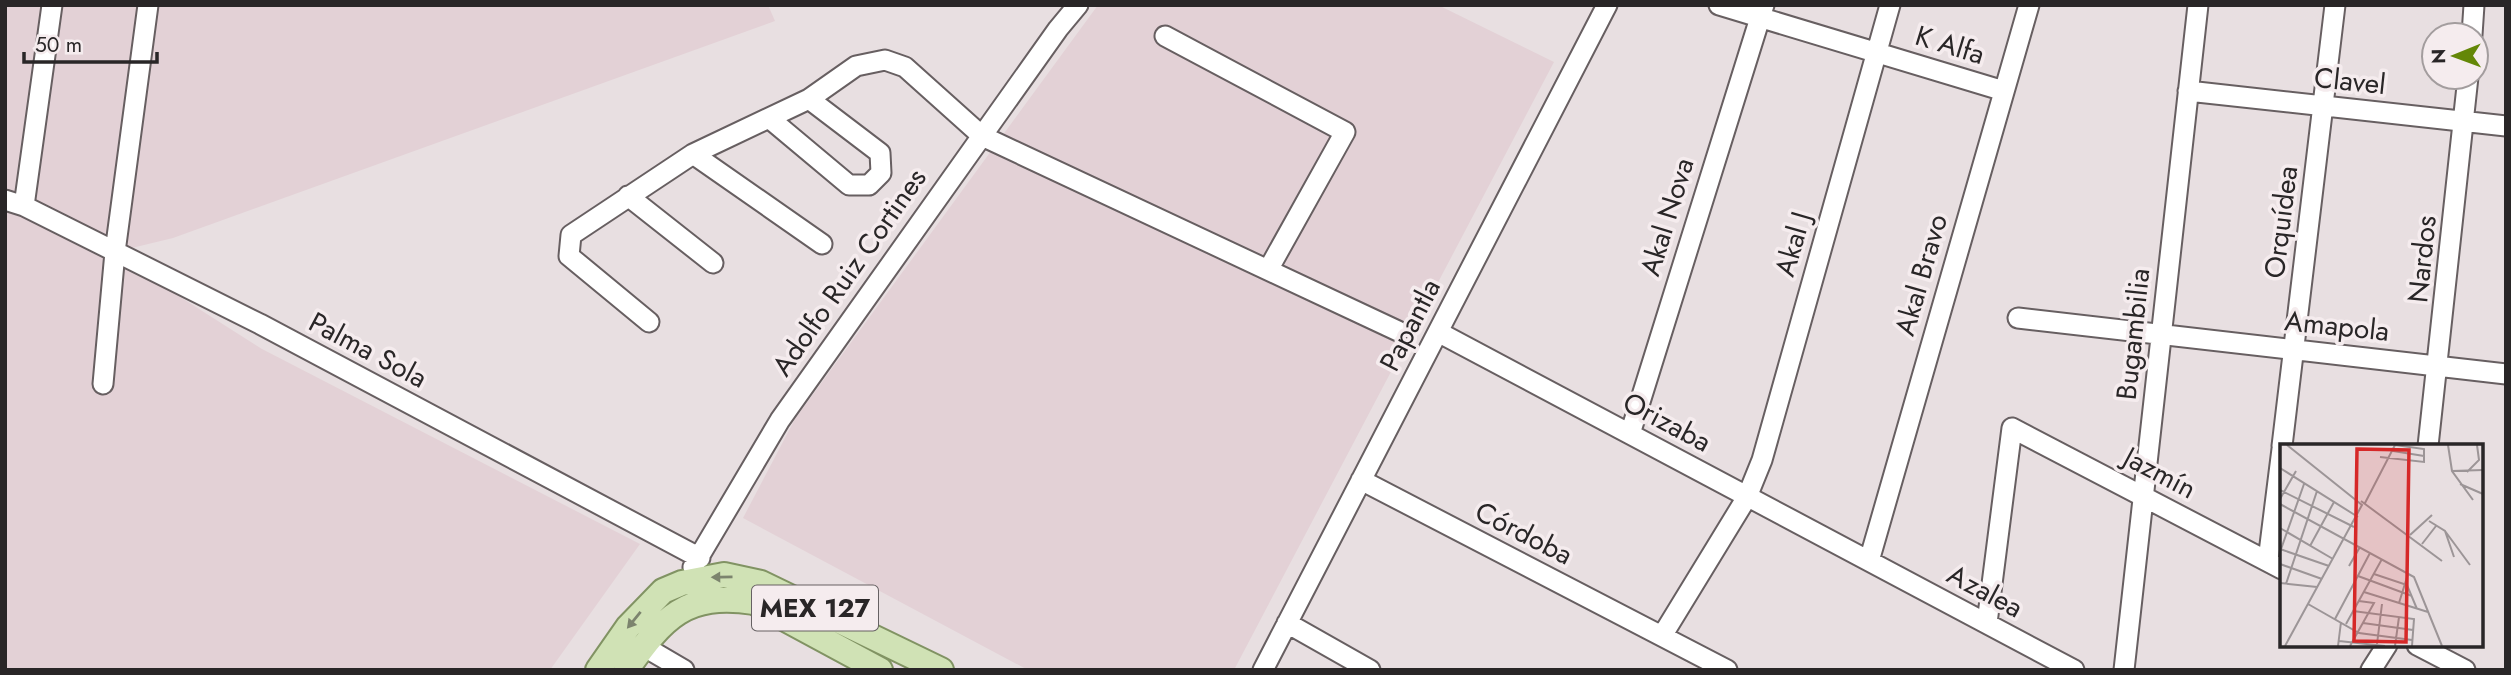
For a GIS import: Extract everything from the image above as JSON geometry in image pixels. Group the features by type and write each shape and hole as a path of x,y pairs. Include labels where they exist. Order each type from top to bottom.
{"main road":[{"name":"MEX 127","path":"682,583 724,575 761,583 941,670"},
{"name":"Adolfo Ruiz Cortines","path":"598,670 645,607 663,591 682,583"},
{"name":"MEX 127","path":"626,670 658,627 678,609 707,599 754,602 880,670"}],"street":[{"path":"24,206 52,5"},
{"path":"103,384 115,252 148,5"},
{"name":"Adolfo Ruiz Cortines","path":"678,609 682,583 700,558 780,420 1058,29 1078,5"},
{"name":"Papantla","path":"1263,670 1607,5"},
{"name":"K Alfa","path":"1719,5 1762,11 1876,52 2004,91"},
{"name":"Akal J","path":"1662,636 1747,497 1762,460 1890,5"},
{"name":"Akal Bravo","path":"1870,561 2029,5"},
{"name":"Bugambilia","path":"2124,670 2198,5"},
{"name":"Orquídea","path":"2282,444 2335,5"},
{"name":"Akal Nova","path":"1630,434 1762,11"},
{"path":"1165,36 1345,132 1268,270"},
{"path":"649,322 569,256 570,235 693,154 808,99 856,66 885,60 905,67 982,136 1398,331"},
{"name":"Clavel","path":"2188,91 2506,126"},
{"name":"Nardos","path":"2428,444 2439,366 2467,91"},
{"path":"769,118 849,185 869,185 881,173 880,153 808,99"},
{"path":"693,154 822,244"},
{"path":"628,196 713,263"},
{"name":"Palma Sola","path":"5,200 24,206 260,324 700,558"},
{"name":"Amapola","path":"2018,318 2506,373"},
{"name":"Orizaba","path":"1438,332 1870,561"},
{"name":"Jazmín","path":"1987,623 2012,428 2275,565"},
{"name":"Córdoba","path":"1361,480 1727,670"},
{"name":"Orquídea","path":"2275,565 2280,481"},
{"name":"Azalea","path":"1870,561 2074,670"},
{"path":"1287,624 1370,670"},
{"path":"643,646 684,670"},
{"path":"880,670 894,646"},
{"path":"2371,670 2386,647"},
{"path":"2421,647 2465,670"}],"shaded area":[{"path":"5,5 768,5 775,21 173,238 111,253 262,349 640,544 550,670 5,670"},
{"path":"1098,5 1438,5 1554,62 1234,670 1028,670 743,518 795,419"}]}
